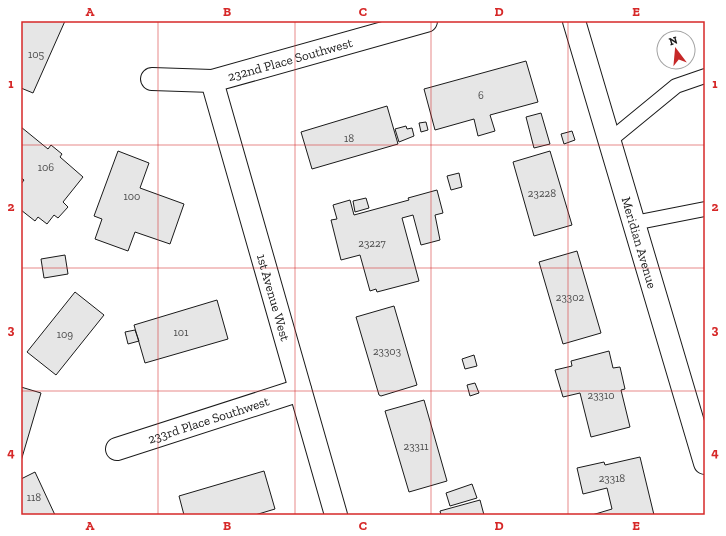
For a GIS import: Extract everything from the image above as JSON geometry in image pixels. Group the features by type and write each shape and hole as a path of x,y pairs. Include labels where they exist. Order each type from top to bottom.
{"street":[{"name":"232nd Place Southwest","path":"152,79 212,81 426,21"},
{"name":"Meridian Avenue","path":"574,21 704,454"},
{"name":"1st Avenue West","path":"212,81 336,515"},
{"name":"233rd Place Southwest","path":"117,449 300,390"}],"lane":[{"path":"609,140 676,86 705,76"},
{"path":"634,223 705,208"}],"building":[{"path":"21,21 65,21 33,93 21,88"},
{"path":"526,61 538,102 490,115 495,131 478,136 474,119 435,130 424,89"},
{"path":"387,106 398,144 312,169 301,132"},
{"path":"541,113 550,144 534,148 526,117"},
{"path":"426,122 428,130 421,132 419,123"},
{"path":"406,126 407,129 412,128 414,136 399,142 395,129"},
{"path":"21,127 48,149 51,145 62,154 60,157 83,177 63,202 68,207 58,218 54,215 47,224 38,217 35,221 21,210 21,184 24,180 21,178"},
{"path":"572,131 575,140 564,144 561,134"},
{"path":"118,151 149,163 140,188 184,204 170,244 135,232 128,251 95,239 102,219 94,216"},
{"path":"550,151 572,225 534,236 513,162"},
{"path":"459,173 462,187 451,190 447,176"},
{"path":"437,190 443,213 435,215 440,240 421,245 413,215 402,218 419,281 377,292 376,289 370,291 360,255 341,260 331,220 337,219 333,205 350,200 354,215 409,200 408,198"},
{"path":"366,198 369,208 355,212 353,201"},
{"path":"577,251 601,333 563,344 539,262"},
{"path":"65,255 68,274 44,278 41,259"},
{"path":"75,292 104,315 56,375 27,352"},
{"path":"217,300 228,339 145,363 134,325"},
{"path":"394,306 417,385 381,396 379,395 356,317"},
{"path":"135,330 139,341 128,344 125,332"},
{"path":"609,351 613,368 620,367 625,389 621,390 630,427 591,437 580,393 563,397 555,370 572,366 571,361"},
{"path":"474,355 477,366 465,369 462,359"},
{"path":"475,383 479,393 470,396 467,385"},
{"path":"21,387 41,393 21,461"},
{"path":"424,400 447,481 409,492 385,411"},
{"path":"640,457 654,515 592,515 612,509 607,488 583,494 577,468 604,462 605,465"},
{"path":"264,471 275,509 255,515 184,515 179,496"},
{"path":"35,472 55,515 21,515 21,479"},
{"path":"472,484 477,498 450,506 446,493"},
{"path":"480,500 484,515 441,515 440,511"}]}
